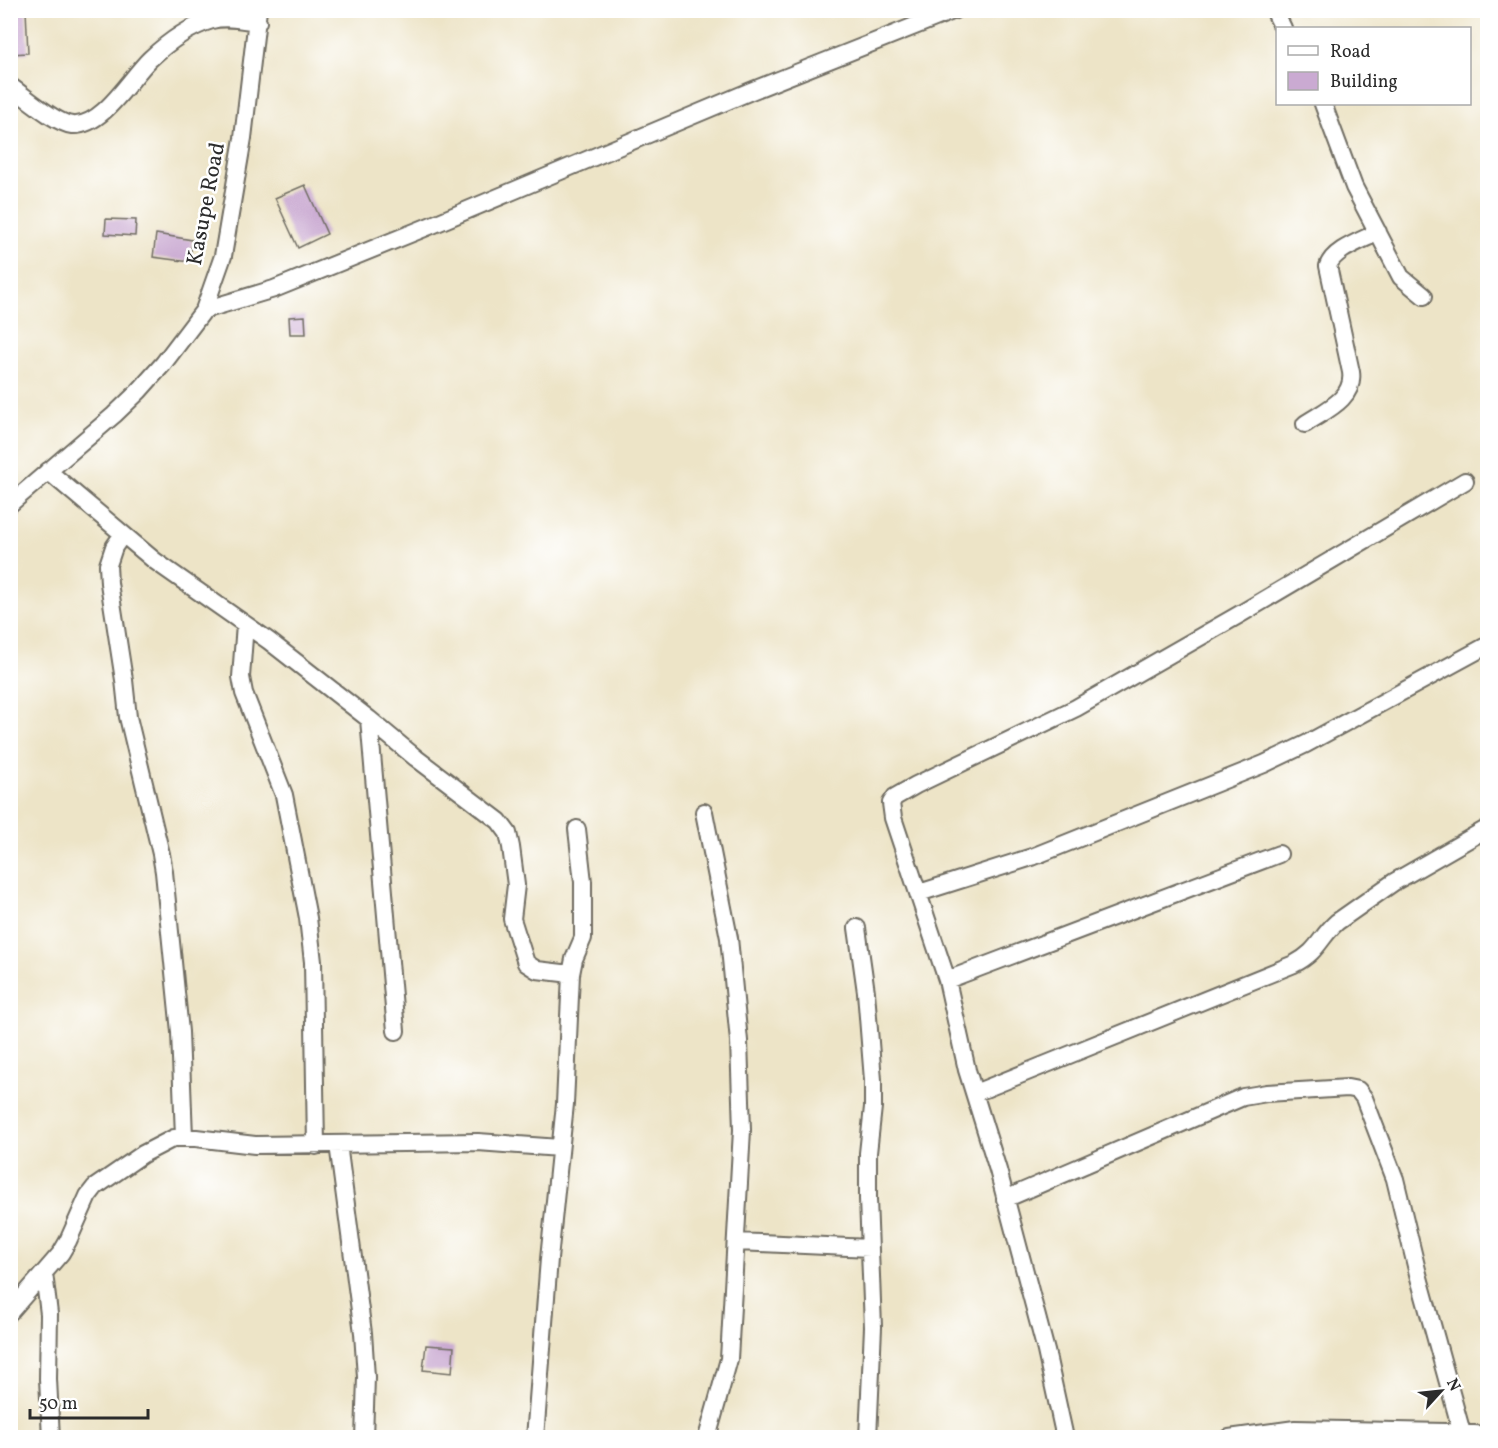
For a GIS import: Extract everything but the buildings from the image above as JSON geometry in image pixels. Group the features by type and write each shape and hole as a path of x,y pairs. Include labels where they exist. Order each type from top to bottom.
{"street":[{"path":"204,310 274,289 751,91 954,10"},
{"path":"1274,10 1282,27"},
{"path":"10,86 64,123 81,124 98,116 150,59 179,36 210,21 258,16"},
{"name":"Kasupe Road","path":"10,504 114,415 139,390 163,364 204,310 223,256 243,138 258,16"},
{"path":"1323,105 1354,188 1401,277 1424,296"},
{"path":"1305,424 1337,403 1349,392 1352,385 1328,266 1330,259 1378,232"},
{"path":"48,471 155,561 245,624 504,826 508,833 516,875 512,919 526,963 537,970 571,974"},
{"path":"1065,1437 1046,1351 967,1070 947,980 890,808 891,803 896,797 967,759 1076,708 1465,481"},
{"path":"123,534 114,547 108,565 109,583 128,717 164,872 180,1032 184,1137"},
{"path":"245,624 241,677 244,693 284,795 311,941 316,1146"},
{"path":"919,893 1032,856 1154,810 1264,764 1306,744 1488,645"},
{"path":"369,719 396,1031"},
{"path":"704,812 729,938 739,1041 742,1130 729,1359 707,1437"},
{"path":"975,1092 1294,964 1313,953 1330,928 1337,922 1394,882 1465,839 1488,828"},
{"path":"535,1437 565,1104 571,974 574,959 583,938 583,882 577,829"},
{"path":"947,980 1279,854"},
{"path":"857,928 866,992 873,1080 873,1107 868,1153 873,1326 868,1437"},
{"path":"1005,1199 1243,1097 1348,1088 1358,1090 1368,1107 1395,1179 1418,1274 1462,1433"},
{"path":"10,1312 68,1241 88,1196 95,1187 162,1143 184,1137 255,1145 316,1146 478,1142 560,1148"},
{"path":"338,1144 363,1334 366,1377 364,1437"},
{"path":"737,1242 870,1248"},
{"path":"44,1273 50,1314 48,1379 51,1437"},
{"path":"1229,1437 1295,1429 1488,1435"}]}
